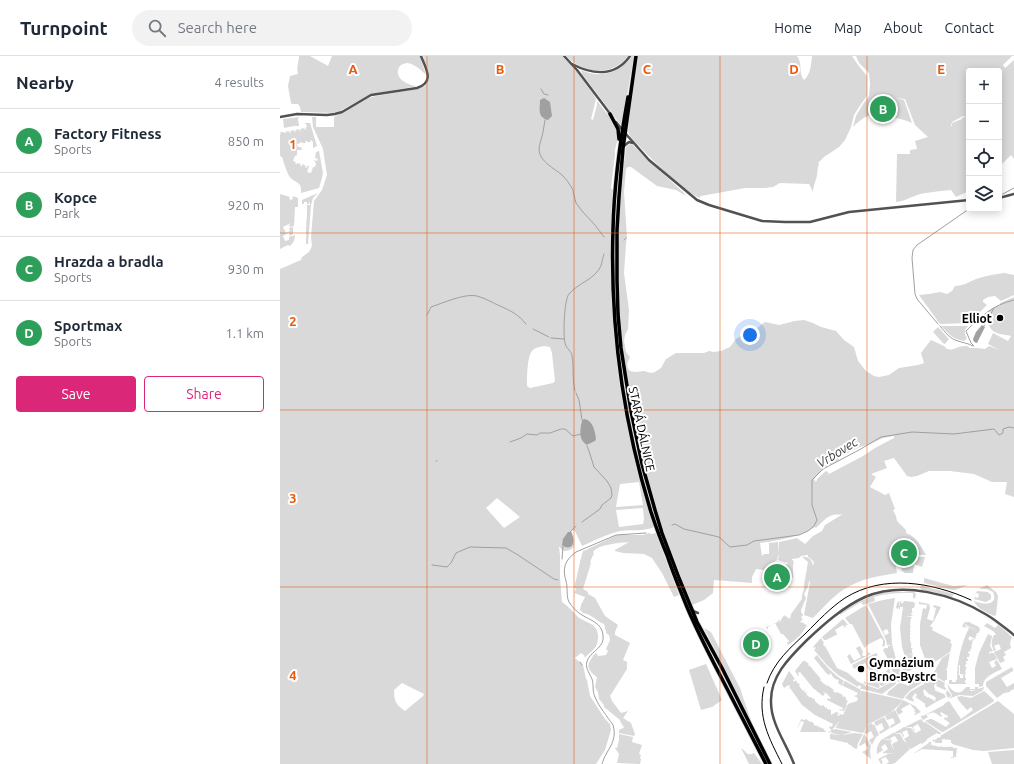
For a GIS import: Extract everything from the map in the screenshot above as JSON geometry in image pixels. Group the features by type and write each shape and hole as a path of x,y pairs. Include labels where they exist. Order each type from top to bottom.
{"main road":[{"name":"STARÁ DÁLNICE","path":"615,255 613,230 617,166 636,56"},
{"path":"610,114 618,129 619,136 617,166"},
{"name":"STARÁ DÁLNICE","path":"623,132 615,255 615,281 625,380 642,464 660,528 700,635 770,764"},
{"name":"STARÁ DÁLNICE","path":"689,607 766,764"}],"street":[{"path":"280,117 297,114 335,114 342,112 371,95 422,86 427,82 428,76 421,56"},
{"path":"564,56 633,143 697,200 706,204 762,221 810,222 849,212 966,200"},
{"path":"570,62 591,72 606,72 624,63 630,56"},
{"path":"623,148 628,142 633,143"},
{"path":"1002,197 1014,194"},
{"path":"794,764 772,713 771,696 775,680 786,663 804,643 828,621 855,602 869,595 880,592 898,590 930,592 970,605 988,615 1014,635"}],"shaded area":[{"path":"299,56 310,56 328,66 332,56 420,56 426,75 415,66 405,63 401,65 398,70 399,77 408,84 418,86 371,94 336,113 301,112 298,104 291,103 288,86 290,76 298,74 297,67"},
{"path":"423,56 562,56 576,71 596,99 591,119 593,120 598,102 613,122 617,131 618,139 615,150 611,188 613,190 611,252 614,332 624,409 639,477 654,527 620,531 582,546 575,531 571,530 574,540 574,546 572,549 564,551 559,547 562,602 578,617 596,628 598,635 598,642 596,646 585,658 581,653 575,658 583,665 590,696 610,724 611,730 605,750 596,764 280,764 280,269 301,260 302,257 309,252 312,246 311,237 314,201 322,190 327,175 323,149 313,127 312,117 316,117 316,127 334,127 334,117 369,98 423,87 427,84 429,76","holes":["544,346 550,347 555,381 553,383 530,388 527,386 529,358 530,354 536,348","582,421 595,441 587,445 581,436","639,482 643,505 616,507 620,484","497,498 520,517 504,528 486,508","643,508 643,524 619,527 616,510","402,683 424,694 405,711 399,707 395,700 394,690"]},
{"path":"566,56 628,56 622,63 614,67 598,71 581,67"},
{"path":"632,56 634,56 622,124 620,124 582,74 581,70 596,74 609,73 621,67"},
{"path":"638,56 797,56 804,80 811,66 812,56 852,56 867,76 867,96 854,115 851,127 845,140 839,147 818,163 817,177 813,192 809,184 780,183 773,187 745,188 701,196 699,198 676,182 662,169 634,141 628,132 634,74"},
{"path":"856,56 1012,56 1003,65 1005,68 1014,60 1014,159 1011,155 1002,164 1002,68 966,68 966,117 963,116 952,122 951,126 952,123 962,118 966,118 966,192 956,197 951,190 920,194 903,201 896,202 897,154 910,154 910,150 917,149 915,141 928,137 915,125 905,99 895,98 904,100 912,123 890,117 872,115 862,119 853,127 856,116 869,96 869,73 859,63"},
{"path":"544,98 550,102 552,116 548,120 542,117 540,112 540,100"},
{"path":"299,117 299,126 294,125 284,128 283,119"},
{"path":"305,123 310,123 317,146 313,148 313,142 311,140 311,142 305,141 306,143 300,142 301,143 297,144 302,150 297,150 297,155 293,161 296,162 296,164 301,164 301,166 302,164 306,166 306,168 309,166 307,172 311,173 316,164 314,160 317,161 318,159 315,158 316,152 319,151 323,173 319,188 301,193 299,184 289,176 282,157 280,156 280,132 286,133 285,132 289,131 290,133 290,131 294,130 295,132 295,130 307,127"},
{"path":"630,144 633,145 686,196 676,190 657,186 631,167 626,169 624,192 627,238 624,273 629,310 628,329 624,341 626,352 630,357 627,366 630,371 655,372 661,368 666,359 676,353 704,353 709,351 721,351 730,347 736,339 756,329 765,322 779,325 804,320 836,331 844,340 854,347 858,361 866,371 879,377 889,375 899,368 924,363 921,353 931,340 947,349 968,346 969,348 985,349 989,346 999,350 988,344 993,333 1008,341 1011,336 993,331 987,323 988,321 985,315 991,309 1000,305 1000,303 1014,297 1014,497 1005,494 1007,482 992,482 974,474 950,471 929,471 911,477 907,476 894,458 884,461 887,468 871,474 876,477 870,487 885,495 889,493 895,509 893,510 897,521 906,530 906,533 913,536 926,555 911,555 912,550 909,548 893,554 897,573 869,578 849,586 835,596 813,618 804,615 809,581 808,587 804,594 806,598 801,610 803,615 801,618 803,619 800,622 807,625 799,636 788,645 787,643 789,641 783,634 781,634 775,623 780,619 779,623 784,615 790,619 791,614 802,599 808,562 802,557 807,557 810,559 813,566 814,562 808,557 808,555 792,559 794,564 793,577 782,587 780,582 788,571 786,564 788,563 778,560 779,554 777,560 767,566 765,570 756,569 752,577 752,583 714,580 713,593 704,600 692,605 660,523 651,494 637,434 622,343 618,282 618,229 622,173 626,147","holes":["894,436 894,438 827,475 829,473 826,471 818,478 816,482 814,479 819,473 839,460 838,458 883,438","843,514 825,525 822,531 813,536 805,544 797,538 779,542 779,554 778,542 769,543 769,554 764,554 762,556 760,543 781,540 802,534 815,527 816,528 828,517"]},
{"path":"318,193 313,198 311,205 308,244 306,244 307,205 310,205 309,202 309,204 307,204 307,202 302,204 302,200"},
{"path":"280,194 290,197 289,199 292,200 293,196 298,198 298,207 295,207 294,226 290,227 289,225 291,223 283,227 286,233 290,231 289,228 293,227 293,234 290,236 290,232 283,236 285,241 289,240 289,237 295,235 294,241 290,246 288,245 280,249"},
{"path":"1004,273 1014,275 1014,295 1001,301 995,296 988,297 983,300 983,302 987,305 969,323 940,324 919,295 940,292 947,294 952,291 955,286 963,285 983,277"},
{"path":"982,325 985,327 977,343 974,342 973,339 976,332"},
{"path":"941,326 968,326 965,332 967,338 964,341 956,339"},
{"path":"938,327 949,339 945,344 933,332"},
{"path":"584,419 590,421 594,429 596,439 587,445 582,440 580,434 582,421"},
{"path":"568,532 571,532 573,539 571,547 562,545 563,539"},
{"path":"656,533 679,595 674,597 662,573 652,558 644,554 615,551 629,542 615,543 600,547 593,552 594,553 583,589 595,598 605,616 618,625 615,635 630,643 623,660 627,662 627,669 610,696 621,713 628,711 623,718 631,723 635,734 634,736 619,733 619,730 624,727 620,720 604,707 599,699 598,692 595,687 597,677 588,666 595,653 598,656 606,655 608,651 606,649 610,640 609,635 606,633 604,624 580,610 585,597 574,593 576,589 574,587 583,551 617,535 643,535"},
{"path":"897,555 925,557 922,567 914,564 913,573 905,573 902,571 900,561 896,560"},
{"path":"924,578 953,586 968,585 952,590 924,583"},
{"path":"987,585 996,592 998,596 996,615 994,616 985,612 975,604 974,601 986,604 994,600 993,592 987,589 979,589"},
{"path":"922,586 954,594 952,597 921,590 920,587"},
{"path":"977,591 988,592 991,595 991,599 986,602 974,599 975,597 978,598 979,594 976,593"},
{"path":"914,592 916,594 915,598 913,598 913,593 888,594 874,597 875,601 863,605 861,602 840,615 840,613 845,610 870,597 881,593"},
{"path":"895,598 891,624 892,644 900,670 904,672 907,677 898,682 883,650 892,645 887,645 884,636 889,633 887,629 883,631 884,635 868,604"},
{"path":"899,601 899,607 898,609 896,608"},
{"path":"900,601 902,601 901,603 904,601 914,602 915,604 914,608 912,608 913,613 912,612 911,615 913,615 905,616 912,617 910,623 910,640 912,645 911,648 913,649 911,649 912,653 914,653 907,655 914,654 912,655 915,658 914,661 916,661 914,662 916,664 910,671 905,671 899,664 903,662 904,664 907,663 902,647 900,628 903,607 900,607 899,609"},
{"path":"919,602 929,604 930,608 927,619 933,621 936,608 933,607 934,605 941,607 934,621 930,626 933,628 932,630 951,640 950,643 952,644 950,652 924,669 922,664 924,666 927,664 920,645 920,624 923,608 926,609 927,605 919,604"},
{"path":"866,605 885,641 885,645 883,647 883,640 881,638 867,645 865,648 852,624 850,624 845,618"},
{"path":"979,613 999,625 1012,637 1010,643 1011,648 1004,652 1006,655 1003,657 1005,661 1000,663 994,652 1001,649 999,644 994,646 996,650 994,651 993,649 992,641 994,635 996,634 984,626 987,623 995,628 998,625"},
{"path":"843,619 848,625 846,625 845,628 843,625 835,630 838,634 824,640 822,637"},
{"path":"965,622 969,622 979,627 980,630 979,632 978,633 977,633 975,639 970,636 968,639 971,641 972,639 975,640 973,640 973,645 971,645 972,646 970,649 971,651 968,653 970,654 969,657 967,657 968,661 966,661 966,675 960,674 959,665 958,675 960,675 960,678 963,678 963,675 965,675 966,684 949,684 949,680 956,682 957,680 960,653 969,628 962,626"},
{"path":"704,628 711,632 740,688 752,724"},
{"path":"988,634 992,636 990,646 993,651 991,652 990,650 989,653 990,655 990,653 994,653 997,659 989,662 992,668 996,666 994,662 997,660 1002,669 990,676 985,680 983,686 979,687 979,684 975,684 975,668 979,653"},
{"path":"821,638 837,668 848,673 857,681 865,685 865,687 866,685 878,689 895,680 896,684 882,694 860,689 861,686 859,685 858,687 838,675 814,650 816,648 813,647"},
{"path":"860,646 863,656 868,654 864,650 871,654 851,664 847,656 850,654 854,661 861,657 856,648"},
{"path":"876,653 878,655 871,659 876,668 870,671 865,663 854,669 852,665"},
{"path":"950,653 947,669 945,669 947,670 947,680 945,680 945,682 933,674 942,658"},
{"path":"817,655 829,669 844,681 842,684 844,685 843,684 845,681 861,690 859,697 861,691 863,691 903,700 890,713 869,724 863,733 836,728 840,720 833,730 835,729 852,732 842,735 831,733 832,731 829,733 828,732 831,731 831,729 829,728 830,726 832,727 833,724 815,715 802,705 790,688 788,689 790,687 789,685 784,688 782,684 789,671 795,679 793,680 794,682 796,680 803,691 805,690 804,692 811,697 810,698 812,697 812,699 813,698 821,706 823,705 828,710 831,710 831,715 836,712 839,713 837,715 839,716 840,714 843,715 848,704 857,701 858,698 854,695 856,696 858,693 839,684 839,680 834,678 831,673 829,675 827,674 814,658"},
{"path":"803,661 809,664 808,665 821,679 820,680 826,684 826,686 827,685 836,693 837,692 843,695 842,696 844,697 845,696 845,698 846,697 846,700 848,701 844,711 839,710 842,710 843,708 827,700 828,698 831,698 826,693 823,692 825,694 823,696 813,688 800,672 798,673 798,676 795,671"},
{"path":"706,664 722,700 712,707 701,710 689,670"},
{"path":"1012,667 1013,671 1001,678 1007,687 1014,683 1014,689 997,698 986,686 986,682"},
{"path":"876,669 878,672 873,672 877,680 880,677 884,684 891,681 886,671 889,669 894,678 893,680 882,686 878,682 880,687 878,688 866,684 874,680 870,672"},
{"path":"922,671 930,675 927,679 909,692 903,699 887,695 888,692 899,683 909,686 908,678"},
{"path":"932,676 945,683 944,686 951,695 951,696 948,698 946,694 947,690 936,686 937,684 935,684 935,690 938,691 933,690 944,694 946,697 926,708 925,703 915,697 917,695 915,693 912,698 916,703 905,698 910,692 924,685 923,684","holes":["924,689 929,694 936,697 936,702 924,695"]},
{"path":"947,683 953,691 958,693 966,687 970,687 970,689 975,689 975,687 978,687 978,689 984,688 982,691 973,696 959,695 948,699 952,695"},
{"path":"984,691 994,700 993,702 943,732 925,721 932,719 946,727 950,723 944,719 948,716 941,712 941,717 933,713 926,715 928,717 923,720 921,717 922,715 923,716 949,701 961,719 973,710 971,707 967,710 957,697 961,696 971,698"},
{"path":"903,700 915,706 921,712 915,715 915,710 910,704 901,709 903,712 898,715 896,710"},
{"path":"998,701 1014,714 1014,748 984,751 973,750 951,743 951,740 942,739 942,743 935,743 935,741 933,742 933,739 934,740 937,739 937,737 941,737 940,736"},
{"path":"895,710 901,722 891,728 890,726 895,723 893,718 887,720 885,716"},
{"path":"884,717 890,728 880,734 879,732 884,729 882,723 876,726 874,722"},
{"path":"801,719 806,719 813,722 816,726 818,725 817,726 824,729 826,732 800,732 804,722 801,721 796,732"},
{"path":"921,719 924,723 925,722 941,734 937,733 922,744 921,743 911,749 909,747 910,749 895,763 886,764 889,762 886,757 881,759 883,763 881,764 878,759 888,754 895,754 883,753 883,751 884,752 888,749 885,744 881,747 883,750 877,754 879,743 882,739 889,740 895,752 892,744 898,741 895,736 890,738 891,743 889,739 883,739 893,733 900,734 907,743 904,739 909,736 907,730 902,732 903,737 901,733 894,733 904,727 911,728 916,733 921,730 918,724 913,727 915,731 912,727 905,727"},
{"path":"872,723 872,725 874,724 879,735 876,737 872,745 869,740 874,737 871,731 866,734 864,733 868,725"},
{"path":"854,733 863,734 858,743 857,749 848,743 830,739 830,734 843,735"},
{"path":"619,734 633,737 632,742 642,745 639,754 641,755 640,764 617,763 619,754 615,748 617,748"},
{"path":"864,734 871,746 871,759 862,752 868,749 865,743 860,746 859,745"},
{"path":"928,742 932,743 924,748 931,744 933,746 941,747 942,745 942,747 952,746 953,748 957,748 956,757 951,758 953,757 953,751 922,749 914,753 929,743"},
{"path":"741,748 748,754 754,753 762,764 749,764"},
{"path":"1014,750 1014,764 992,764 988,752"}],"waterway":[{"path":"541,89 544,94 548,95"},
{"path":"545,120 539,148 540,154 548,164 559,172 573,190"},
{"path":"1002,194 1014,188"},
{"path":"573,191 576,203 604,237"},
{"path":"938,324 917,299 915,294 912,258 913,250 917,245 966,211"},
{"path":"575,391 572,354 564,339 564,318 567,298 573,290 598,271 604,254"},
{"path":"427,315 431,307 454,299 472,295 483,298 511,311 526,324"},
{"name":"Vrbovec","path":"974,346 971,343 966,331 994,308 1014,300"},
{"path":"984,326 994,308"},
{"path":"940,326 953,339 973,346"},
{"path":"533,329 549,337"},
{"path":"551,338 564,339"},
{"path":"576,393 579,400 583,421"},
{"name":"Vrbovec","path":"672,525 675,524 684,529 719,537 730,547 747,545 754,541 799,535 808,531 814,526 817,520 812,505 812,480 823,469 881,437 912,432 954,434 994,429 999,435 1003,433 1003,429 1009,427 1014,428"},
{"path":"510,442 527,434 537,435 540,433 550,433 561,429"},
{"path":"562,429 565,429 573,436 581,434"},
{"path":"582,522 600,509 612,495 611,488 607,481 594,467 587,446"},
{"path":"570,532 576,526"},
{"name":"Vrbovec","path":"602,764 613,741 614,731 613,725 595,697 592,679 587,669 587,662 590,656 602,643 603,635 598,625 578,612 569,602 564,572 565,565 569,558 576,552 616,535 646,533"},
{"path":"562,559 563,546"},
{"path":"432,565 447,567 451,563 456,553 470,547 506,548 554,579 558,580"}],"tram line":[{"path":"767,683 778,662 794,644 834,606 860,590 891,583 908,583 940,589 971,600"},
{"path":"764,687 762,698 763,718 769,736 782,764"}],"place":[{"name":"Kopce","path":"883,109"},
{"name":"Elliot","path":"1000,318"},
{"name":"Hrazda a bradla","path":"904,553"},
{"name":"Factory Fitness","path":"777,577"},
{"name":"Sportmax","path":"756,644"},
{"name":"Gymnázium Brno-Bystrc","path":"861,669"}]}
